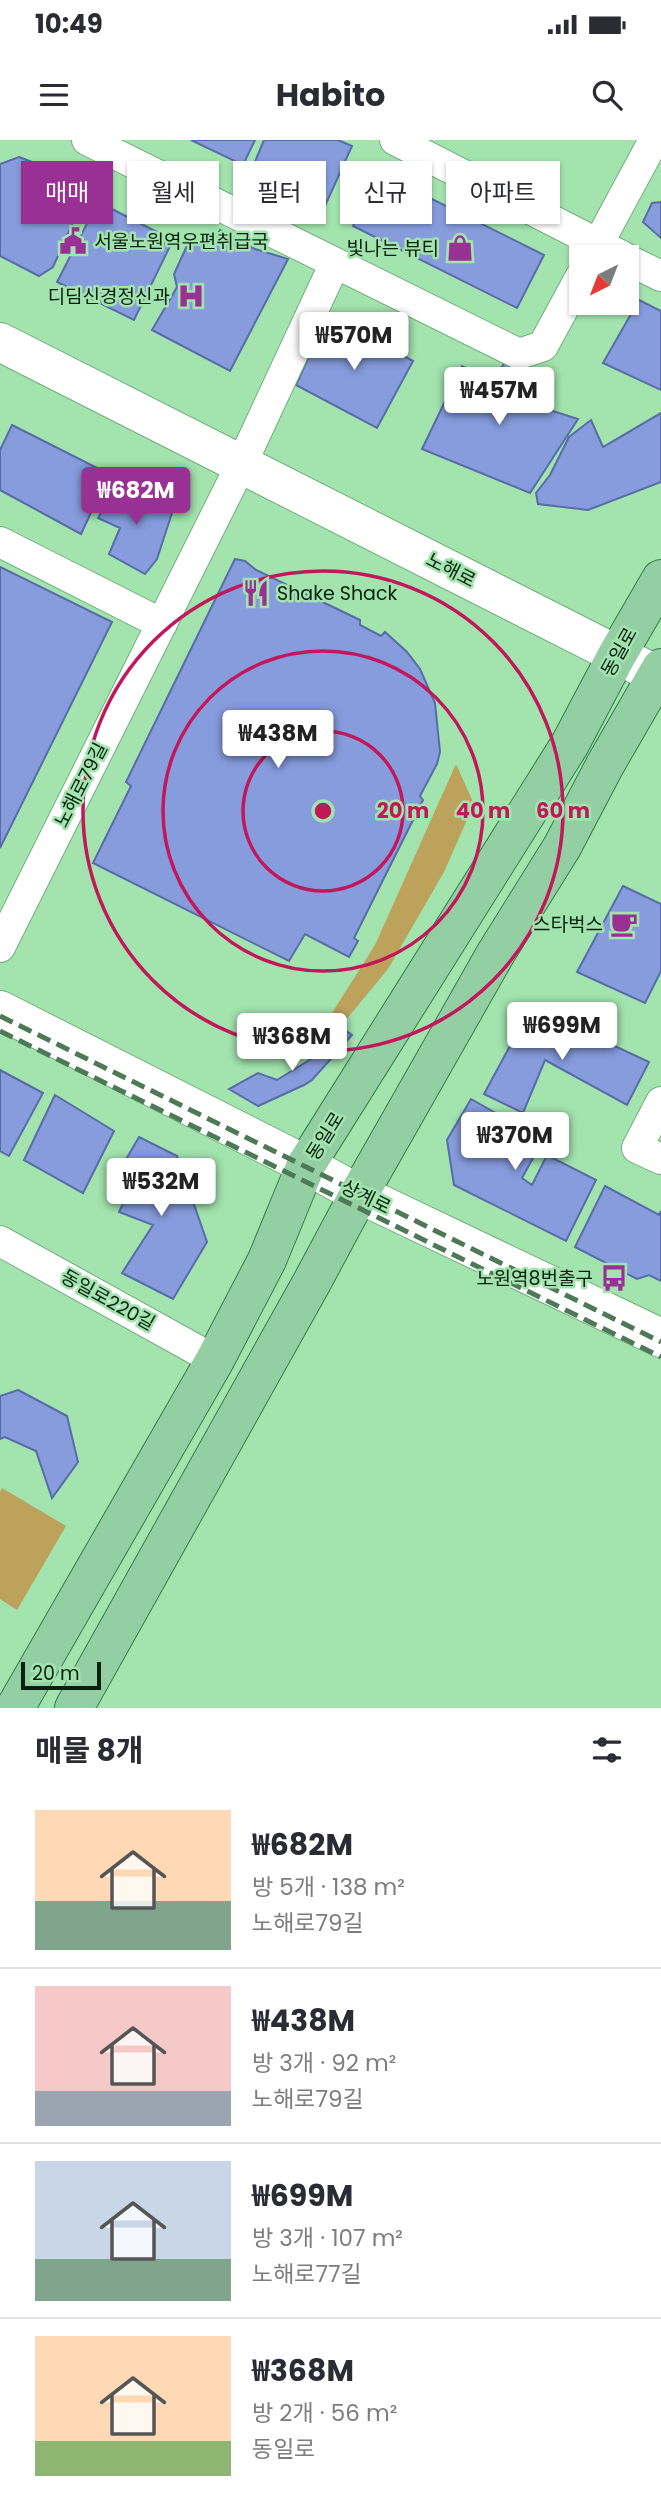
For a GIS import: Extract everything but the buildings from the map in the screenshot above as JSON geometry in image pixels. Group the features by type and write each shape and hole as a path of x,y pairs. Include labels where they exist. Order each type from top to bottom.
{"main road":[{"name":"노해로","path":"0,342 617,655 660,673"},
{"name":"동일로","path":"15,1708 215,1360 267,1260 306,1165 570,744 661,579"},
{"path":"74,1708 359,1194 496,953 562,847 605,765 660,673"},
{"name":"상계로","path":"0,1010 359,1194 661,1338"}],"street":[{"path":"87,140 519,354 543,346 569,298"},
{"path":"395,140 593,245"},
{"path":"613,245 654,140"},
{"path":"242,463 335,263"},
{"path":"639,267 661,276"},
{"name":"노해로79길","path":"0,947 242,463"},
{"path":"0,542 162,624"},
{"path":"661,1102 638,1148 661,1159"},
{"name":"동일로220길","path":"0,1241 215,1360"}],"shaded area":[{"path":"456,764 474,804 444,872 388,969 321,1050 308,1051 375,945"},
{"path":"2,1488 66,1526 17,1610 0,1599"}],"railway":[{"path":"0,1016 661,1342"},
{"path":"0,1031 661,1357"}],"place":[{"name":"서울노원역우편취급국","path":"73,241"},
{"name":"빛나는 뷰티","path":"460,248"},
{"name":"디딤신경정신과","path":"191,296"},
{"name":"Shake Shack","path":"256,593"},
{"name":"스타벅스","path":"624,924"},
{"name":"노원역8번출구","path":"614,1278"}]}
